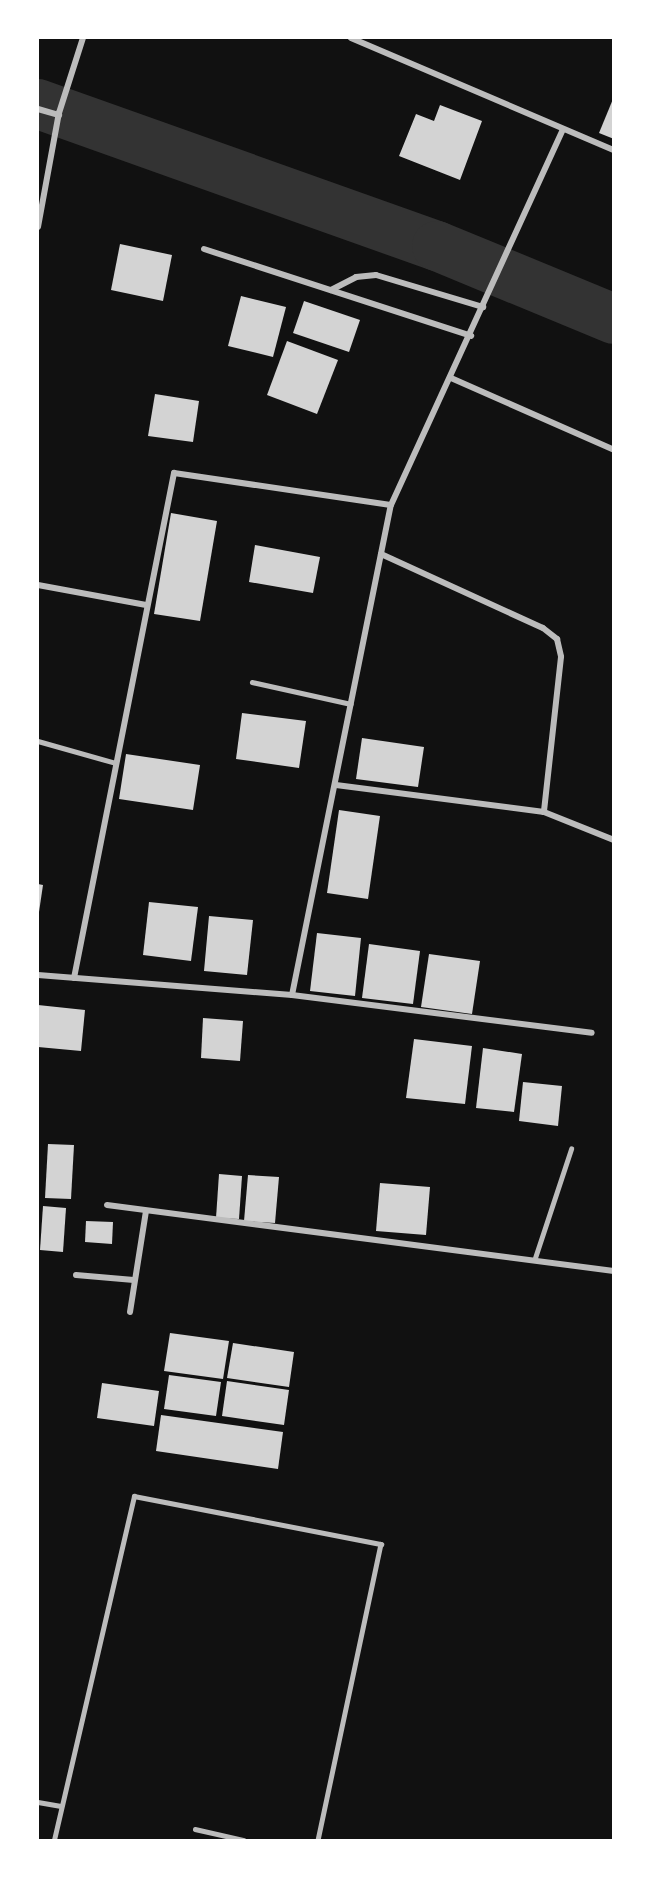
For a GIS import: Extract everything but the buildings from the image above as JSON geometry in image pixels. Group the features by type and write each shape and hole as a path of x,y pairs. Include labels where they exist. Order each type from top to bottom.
{"street":[{"path":"38,227 59,114 68,78 83,38"},
{"path":"351,38 562,131 614,150"},
{"path":"38,109 59,114"},
{"path":"292,995 391,505 471,336 562,131"},
{"path":"204,249 471,336"},
{"path":"331,290 356,277 376,275 483,307"},
{"path":"451,378 614,450"},
{"path":"74,978 174,473 391,505"},
{"path":"381,554 543,628 557,639 561,657 544,812"},
{"path":"38,585 147,605"},
{"path":"336,785 544,812 614,840"},
{"path":"38,975 292,995 592,1033"},
{"path":"107,1205 535,1258 614,1271"},
{"path":"130,1312 146,1211"},
{"path":"76,1275 134,1280"}],"lane":[{"path":"252,682 351,704"},
{"path":"38,741 116,763"},
{"path":"535,1258 571,1149"},
{"path":"54,1840 60,1806 134,1496 381,1544 318,1840"},
{"path":"38,1802 60,1806"},
{"path":"195,1829 244,1840"}],"waterway":[{"path":"38,104 437,246 614,319"}]}
